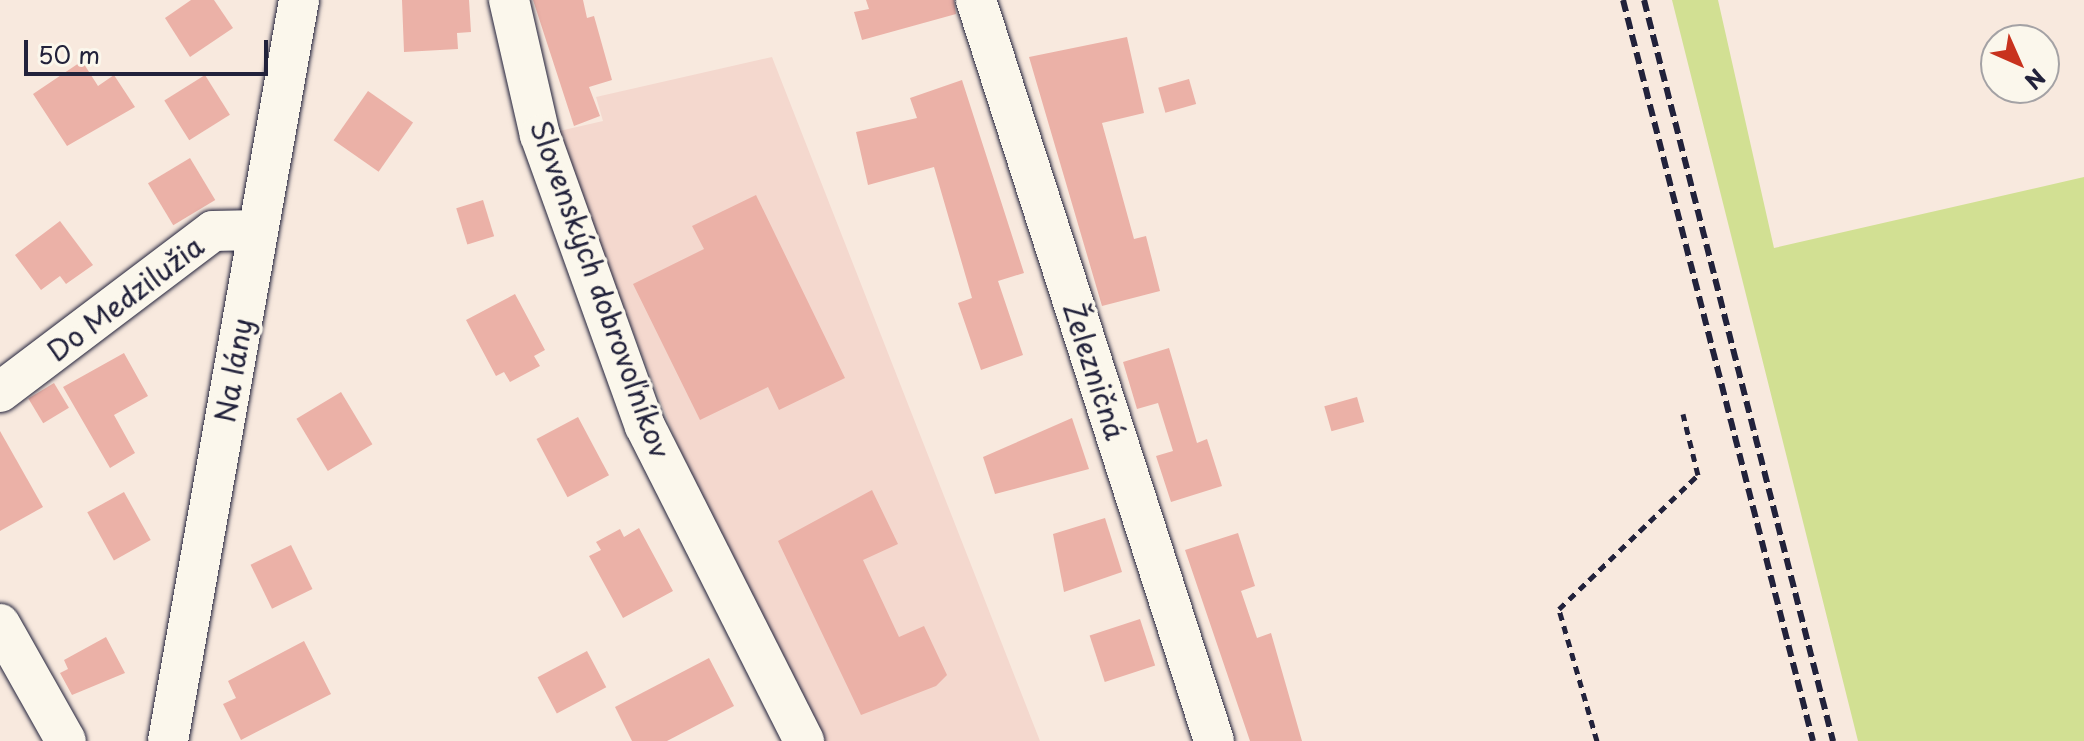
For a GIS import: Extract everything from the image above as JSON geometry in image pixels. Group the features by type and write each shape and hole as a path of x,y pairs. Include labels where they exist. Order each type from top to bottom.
{"street":[{"name":"Na lány","path":"168,741 299,0"},
{"name":"Slovenských dobrovoľníkov","path":"509,0 540,135 645,426 804,741"},
{"name":"Železničná","path":"976,0 1214,741"},
{"name":"Do Medzilužia","path":"0,392 213,231 258,230"},
{"path":"0,624 66,741"}],"path":[{"path":"1597,741 1559,609 1698,475 1683,414"}],"shaded area":[{"path":"772,57 1040,741 824,741 678,446 555,132 603,121 596,97"}],"green space":[{"path":"1672,0 1718,0 1774,248 2084,177 2084,741 1858,741"}],"building":[{"path":"191,0 214,0 233,28 190,57 165,18"},
{"path":"402,0 469,0 471,32 457,33 458,49 404,52"},
{"path":"533,0 583,0 587,18 594,16 612,80 589,87 600,116 574,126"},
{"path":"866,0 954,0 956,14 862,40 854,12 869,9"},
{"path":"1127,37 1144,113 1102,123 1134,239 1146,236 1160,291 1102,306 1029,57"},
{"path":"82,61 98,86 114,75 135,107 67,146 33,94"},
{"path":"205,75 230,115 189,140 164,100"},
{"path":"1189,79 1196,104 1165,113 1158,88"},
{"path":"962,80 1024,273 998,281 1023,355 981,370 958,303 972,298 934,167 868,185 856,132 917,118 910,98"},
{"path":"368,91 413,123 379,172 334,140"},
{"path":"190,158 215,200 173,225 148,183"},
{"path":"756,195 845,378 779,410 768,387 700,420 633,284 704,249 692,226"},
{"path":"483,200 494,236 467,245 456,208"},
{"path":"60,221 93,265 66,284 60,276 41,290 15,255"},
{"path":"515,294 545,350 534,356 540,366 510,382 504,372 496,376 466,320"},
{"path":"1169,348 1197,443 1207,439 1222,486 1171,502 1156,456 1173,451 1158,403 1137,409 1123,362"},
{"path":"124,353 148,396 114,415 135,453 110,468 63,387"},
{"path":"54,383 69,408 43,423 28,398"},
{"path":"341,392 372,444 328,471 296,419"},
{"path":"1357,397 1364,422 1331,431 1324,406"},
{"path":"578,417 609,475 567,497 537,439"},
{"path":"1072,418 1089,469 995,494 983,457"},
{"path":"0,431 43,507 0,531"},
{"path":"872,490 898,544 863,560 899,637 924,626 947,675 936,686 861,715 778,541"},
{"path":"124,492 151,540 114,560 87,512"},
{"path":"1105,518 1122,572 1064,592 1053,534"},
{"path":"639,528 673,591 623,618 589,556 601,550 596,542 620,529 624,537"},
{"path":"1238,533 1255,586 1241,591 1257,638 1271,633 1302,741 1250,741 1185,550"},
{"path":"291,545 312,589 272,609 251,565"},
{"path":"1140,619 1155,666 1105,682 1090,635"},
{"path":"106,637 125,673 72,695 60,673 68,669 64,660"},
{"path":"304,641 331,694 241,740 223,704 236,698 228,681"},
{"path":"587,651 606,687 557,713 538,677"},
{"path":"709,658 734,706 667,741 632,741 615,707"}],"railway":[{"path":"1623,0 1813,741"},
{"path":"1644,0 1833,741"}]}
